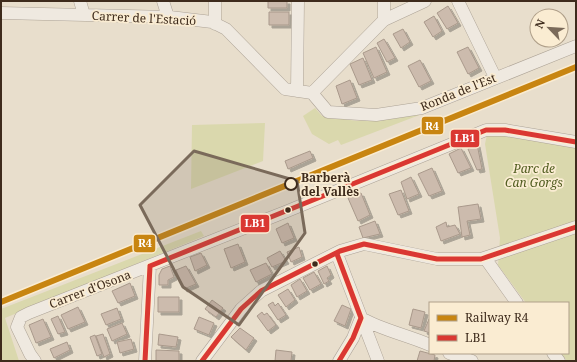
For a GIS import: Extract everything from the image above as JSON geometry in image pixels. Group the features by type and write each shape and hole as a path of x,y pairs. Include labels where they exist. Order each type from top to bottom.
{"street":[{"path":"80,1 84,15"},
{"path":"163,1 168,17"},
{"path":"215,1 215,24"},
{"path":"298,1 297,91 312,93 384,20 425,1"},
{"path":"384,1 384,20"},
{"path":"458,1 495,77"},
{"name":"Carrer de l'Estació","path":"1,13 168,17 215,24 226,29 285,88 297,91"},
{"name":"Ronda de l'Est","path":"312,93 328,112 376,116 422,108 495,77 576,46"},
{"name":"Carrer d'Osona","path":"35,361 18,330 18,323 21,317 486,130 506,130 576,142"},
{"path":"202,361 242,309 261,291 340,251 364,244 437,259 458,260 485,258 576,227"},
{"path":"336,254 378,361"},
{"path":"485,258 516,302"},
{"path":"145,361 150,266"},
{"path":"361,318 375,326 402,333 429,345"},
{"path":"339,361 353,338 361,318"},
{"path":"450,354 458,361"},
{"path":"452,354 472,361"}],"highlighted area":[{"path":"194,151 297,181 305,233 239,325 183,287 140,205"}],"green space":[{"path":"315,108 322,116 357,121 430,111 341,145 338,140 329,144 312,134 303,116"},
{"path":"265,123 263,161 191,189 192,125"},
{"name":"Parc de Can Gorgs","path":"489,125 576,139 576,361 567,361 562,354 569,354 569,302 525,302 498,265 500,238 485,144"},
{"path":"201,231 204,236 5,318 19,361 1,361 1,309"}],"building":[{"path":"268,1 287,1 287,8 268,8"},
{"path":"448,6 458,23 447,29 437,13"},
{"path":"269,12 289,12 289,25 269,25"},
{"path":"434,16 442,31 433,37 424,22"},
{"path":"403,29 410,42 401,48 393,34"},
{"path":"384,39 395,58 387,62 377,43"},
{"path":"376,47 387,72 374,78 363,53"},
{"path":"468,47 479,68 468,74 457,52"},
{"path":"363,58 372,80 359,85 350,64"},
{"path":"420,60 431,81 419,87 408,66"},
{"path":"350,80 357,98 342,104 336,86"},
{"path":"477,144 482,169 477,170 468,149"},
{"path":"461,148 471,168 458,173 449,154"},
{"path":"310,151 313,158 288,169 285,161"},
{"path":"432,168 442,191 429,196 418,174"},
{"path":"411,177 419,194 407,199 401,182"},
{"path":"401,190 409,211 398,215 389,194"},
{"path":"361,193 370,215 358,221 348,198"},
{"path":"478,204 481,219 467,221 470,235 462,237 458,207"},
{"path":"375,221 380,234 363,238 359,227"},
{"path":"446,222 447,227 455,225 460,234 441,241 436,227"},
{"path":"288,223 294,238 282,243 276,229"},
{"path":"238,244 245,262 231,268 224,249"},
{"path":"299,247 302,257 291,262 287,252"},
{"path":"280,251 286,261 272,267 267,258"},
{"path":"201,253 207,265 195,271 190,257"},
{"path":"266,263 272,274 256,282 250,270"},
{"path":"170,266 174,277 168,280 168,285 159,285 159,275 162,269"},
{"path":"186,266 196,284 184,289 176,270"},
{"path":"327,266 331,275 327,278 329,281 324,284 318,271"},
{"path":"314,272 321,284 310,290 303,278"},
{"path":"300,279 307,291 297,297 291,285"},
{"path":"130,283 135,296 118,303 112,291"},
{"path":"288,289 295,300 286,307 278,295"},
{"path":"158,297 179,297 179,312 158,312"},
{"path":"212,300 223,308 216,317 205,309"},
{"path":"273,302 275,306 278,303 286,315 278,320 268,305"},
{"path":"342,305 351,309 345,326 334,321"},
{"path":"78,307 85,322 68,329 61,315"},
{"path":"117,308 121,319 106,325 101,314"},
{"path":"413,309 425,312 421,328 409,325"},
{"path":"262,312 264,315 267,313 276,325 268,331 257,316"},
{"path":"58,316 65,332 58,334 51,319"},
{"path":"199,317 214,323 209,335 194,329"},
{"path":"43,319 51,337 36,343 29,325"},
{"path":"429,319 429,333 424,331"},
{"path":"122,323 127,334 112,341 107,329"},
{"path":"240,328 254,338 246,350 231,337"},
{"path":"103,334 110,354 104,357 96,336"},
{"path":"159,334 178,337 176,347 158,345"},
{"path":"95,335 102,354 97,356 90,337"},
{"path":"131,339 134,349 120,353 117,342"},
{"path":"67,342 70,350 54,358 50,349"},
{"path":"156,350 179,351 179,361 156,361"},
{"path":"276,350 292,352 291,361 275,361"},
{"path":"420,351 435,355 434,361 417,361"}],"rail line":[{"name":"R4","path":"1,302 576,67"}],"transit line":[{"name":"LB1","path":"150,266 486,130 505,130 576,142"},
{"name":"LB1","path":"202,361 241,309 261,291 340,251 364,244 437,259 481,259 576,227"},
{"name":"LB1","path":"337,254 361,318 353,338 339,361"},
{"name":"LB1","path":"145,361 150,266"}],"place":[{"name":"Barberà del Vallès","path":"291,184"}]}
